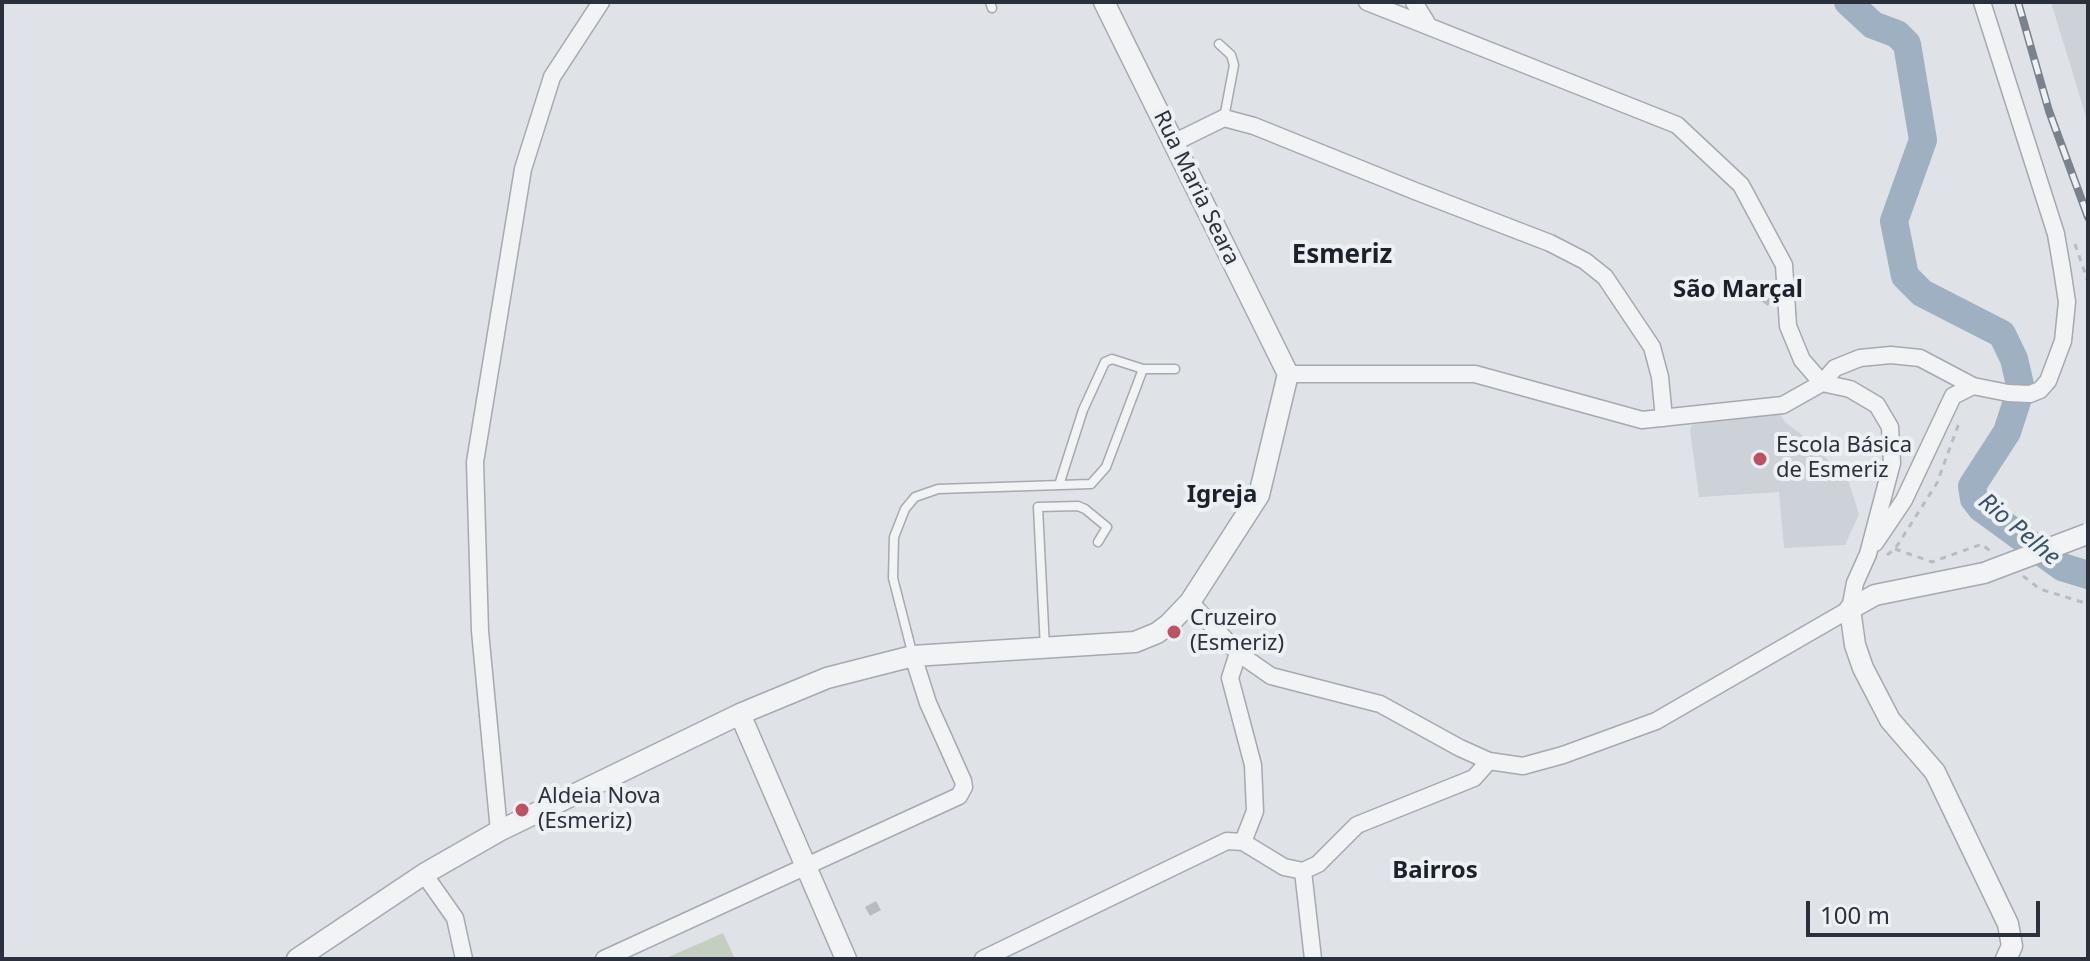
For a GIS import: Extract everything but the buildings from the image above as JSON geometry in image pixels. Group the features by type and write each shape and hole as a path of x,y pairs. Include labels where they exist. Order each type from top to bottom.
{"street":[{"path":"499,831 480,631 475,462 523,169 552,77 601,2"},
{"name":"Rua Maria Seara","path":"1104,2 1288,374"},
{"path":"1367,2 1677,125 1741,185 1784,265 1788,326 1802,360 1822,383 1850,389 1877,405 1890,427 1892,463 1850,609 1855,645 1863,668 1890,720 1935,772 2008,924 2012,946 2006,959"},
{"path":"1414,2 1428,25"},
{"path":"297,959 424,874 499,831 740,714 827,678 913,656 1106,645 1146,638 1169,624 1190,602 1259,495 1288,374 1475,374 1642,420 1783,405 1822,383 1835,368 1860,358 1891,355 1920,358 1973,386 2008,393 2030,394 2040,390 2048,381 2063,341 2067,302 2056,234 1982,2"},
{"path":"1173,143 1224,118 1254,126 1550,243 1585,261 1605,277 1652,347 1660,377 1664,418"},
{"path":"1868,554 1904,500 1953,396 1973,386"},
{"path":"1190,602 1238,653 1271,676 1380,704 1489,761 1523,766 1563,755 1656,721 1875,595 1984,573 2088,534"},
{"path":"1238,653 1230,678 1253,765 1255,811 1243,842"},
{"path":"604,959 959,796 963,781 928,703 913,656"},
{"path":"740,714 846,959"},
{"path":"983,959 1227,841 1243,842 1277,864 1303,871 1318,864 1357,825 1474,778 1489,761"},
{"path":"1303,871 1313,959"},
{"path":"424,874 455,918 464,959"}],"lane":[{"path":"1219,44 1231,55 1234,65 1224,118"},
{"path":"1059,485 1083,410 1105,362 1112,359 1143,369 1175,369"},
{"path":"913,656 893,578 894,537 905,509 915,497 938,489 1091,484 1106,467 1143,369"},
{"path":"1045,649 1038,507 1078,506 1085,509 1107,527 1098,542"}],"shaded area":[{"path":"2051,2 2087,2 2088,5 2088,123"},
{"name":"Escola Básica de Esmeriz","path":"1777,410 1785,422 1806,438 1848,480 1859,514 1845,545 1784,548 1779,492 1699,497 1690,430 1692,425"}],"green space":[{"path":"723,933 735,959 664,959"}],"waterway":[{"name":"Rio Pelhe","path":"1848,2 1873,25 1897,34 1907,44 1923,140 1894,221 1905,276 1922,293 2002,334 2014,359 2021,389 2007,432 1972,486 1974,499 1981,508 2062,567 2088,575"}],"railway":[{"path":"2018,2 2049,111 2088,217"}],"place":[{"name":"Escola Básica de Esmeriz","path":"1760,459"},
{"name":"Cruzeiro (Esmeriz)","path":"1174,632"},
{"name":"Aldeia Nova (Esmeriz)","path":"522,810"}],"district":[{"name":"Esmeriz","path":"1342,256"},
{"name":"São Marçal","path":"1738,290"},
{"name":"Igreja","path":"1222,495"},
{"name":"Bairros","path":"1435,871"}]}
